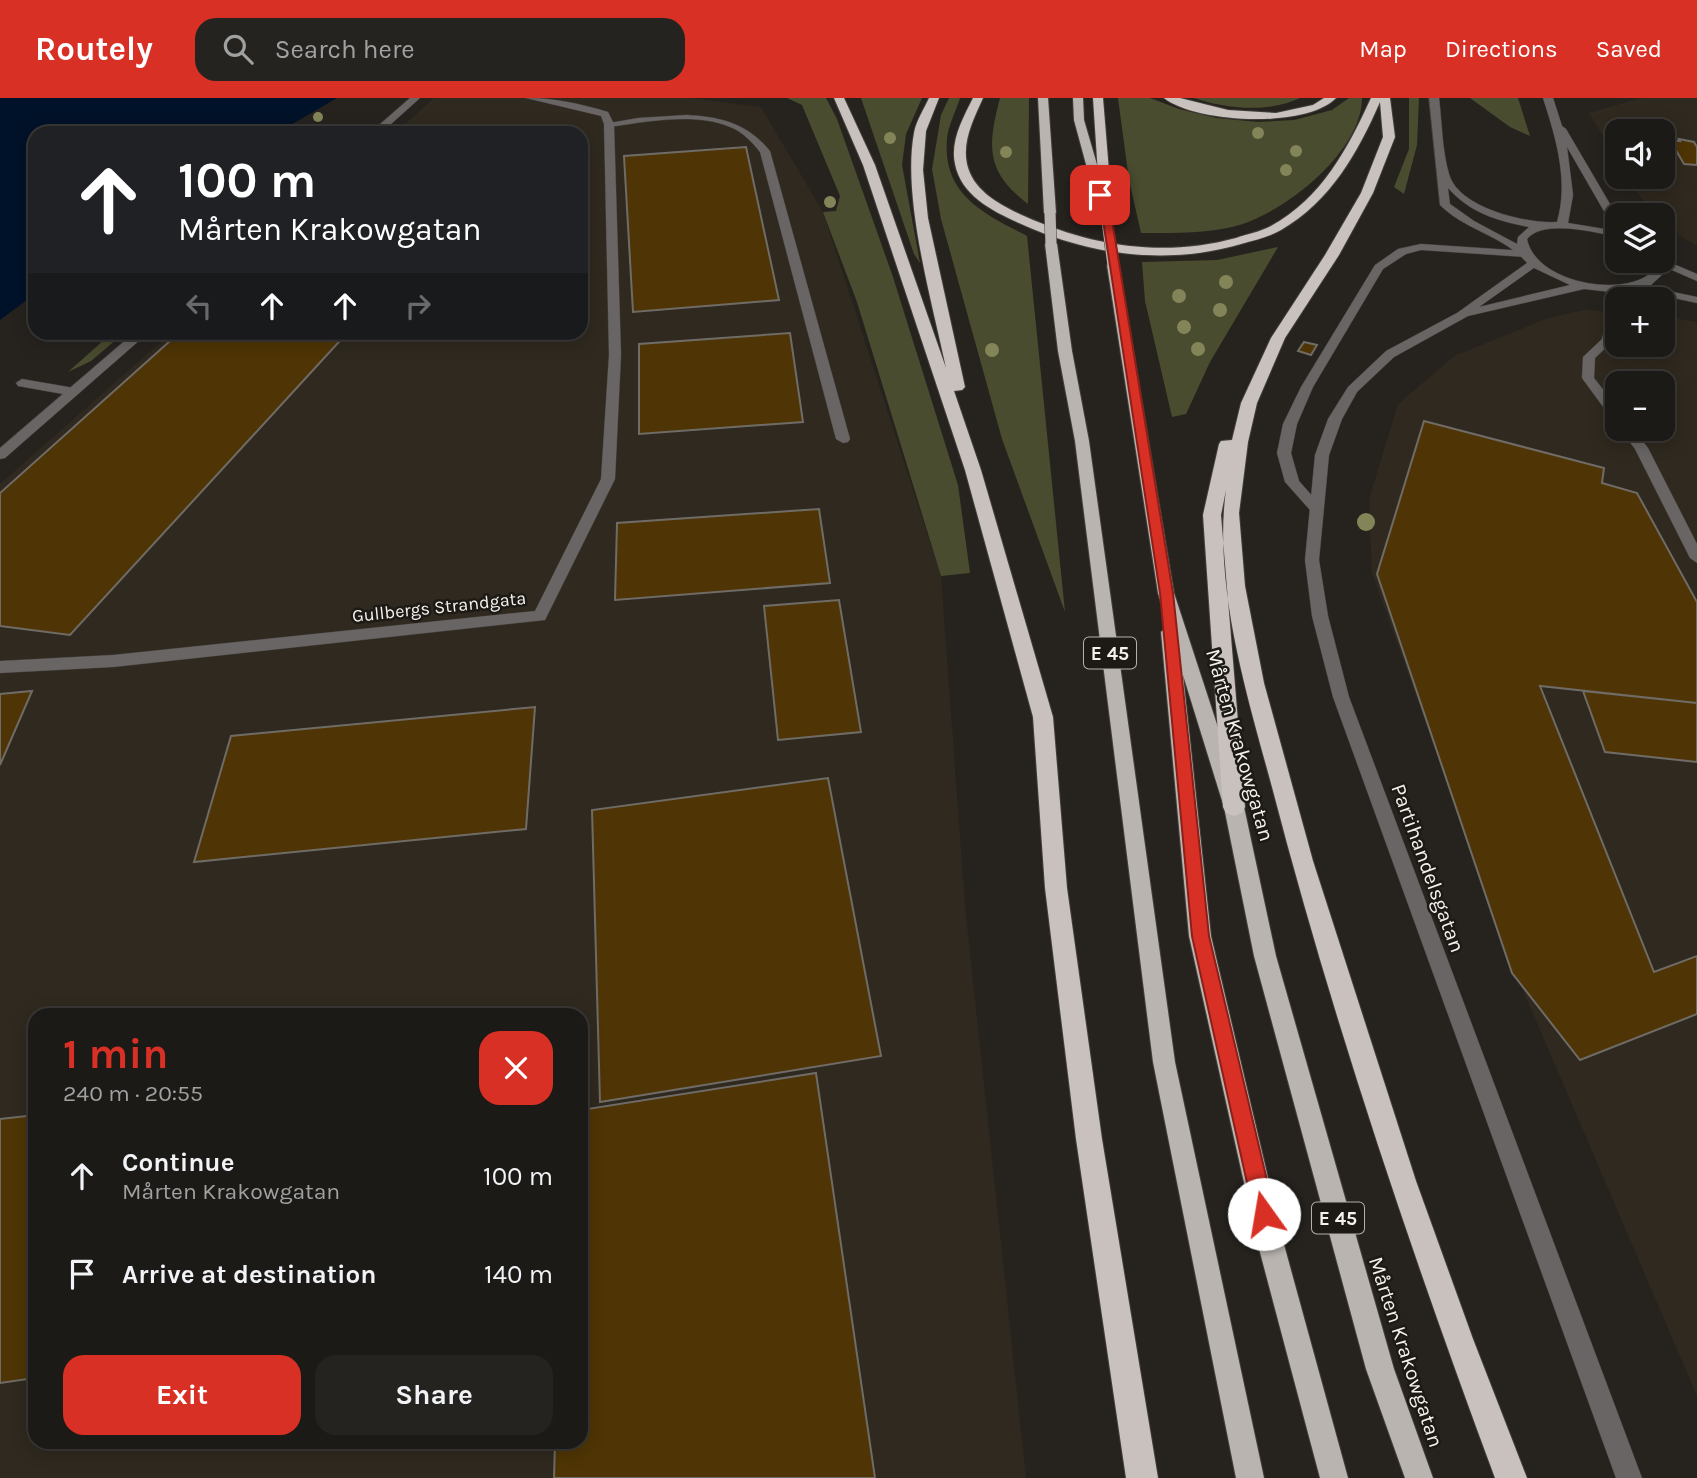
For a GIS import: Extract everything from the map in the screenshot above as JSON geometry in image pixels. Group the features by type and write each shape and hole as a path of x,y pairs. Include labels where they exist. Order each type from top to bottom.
{"highway":[{"path":"839,98 869,166 973,470 1043,717 1056,888 1089,1139 1142,1478"},
{"path":"934,98 920,131 917,170 922,218 973,470"},
{"path":"978,98 962,134 960,154 963,173 976,191 998,208 1071,240 1151,253 1194,252 1237,243 1276,229 1318,198 1351,155 1376,98"},
{"name":"E 45","path":"1043,98 1051,244 1065,351 1082,442 1164,1062 1250,1478"},
{"name":"Mårten Krakowgatan","path":"1078,98 1079,120 1107,220 1167,593 1234,807 1268,969 1380,1369 1419,1478"},
{"path":"1098,98 1107,220"},
{"path":"1170,98 1217,113 1270,116 1308,110 1325,104 1331,98"},
{"path":"1385,98 1389,137 1367,193 1332,255 1278,338 1249,403 1240,442 1231,513 1236,586 1254,683 1302,861 1404,1181 1458,1339 1511,1478"},
{"path":"1234,807 1212,515 1236,407 1252,370 1264,346 1332,255"},
{"path":"1167,593 1200,936 1270,1241 1334,1478"}],"street":[{"path":"383,126 415,98"},
{"path":"530,98 575,105 606,114 609,124 653,117 729,124 752,137 765,151 843,439"},
{"path":"1434,98 1445,205 1455,214 1528,256"},
{"path":"1548,98 1557,124 1569,198 1562,224"},
{"name":"Gullbergs Strandgata","path":"0,667 113,661 540,616 608,479 615,355 609,124"},
{"path":"1557,124 1605,205"},
{"path":"1444,177 1472,207 1490,215 1545,226 1562,224 1605,231"},
{"name":"Partihandelsgatan","path":"1545,226 1525,236 1522,243 1528,256 1556,276 1605,288"},
{"path":"1315,507 1292,482 1284,453 1290,424 1307,387 1379,267 1402,251 1421,247 1528,256"},
{"name":"Partihandelsgatan","path":"1528,256 1461,315 1390,354 1352,390 1335,419 1322,455 1312,560 1317,594 1341,697 1629,1478"},
{"path":"1675,269 1697,278"},
{"path":"1635,287 1656,277 1658,273"},
{"name":"Partihandelsgatan","path":"1461,315 1585,285"},
{"name":"Partihandelsgatan","path":"1675,295 1697,300"},
{"path":"0,455 134,340"},
{"path":"1605,343 1589,357 1588,378 1605,400"},
{"path":"22,383 74,392"},
{"path":"1635,441 1697,558"}],"shaded area":[{"path":"434,98 690,98 761,107 823,212 941,576 965,906 1026,1478 0,1478 0,484 163,340 588,340 588,126 403,126"},
{"path":"1641,98 1697,98 1697,246 1675,233 1675,203 1647,203 1635,189 1675,189 1675,119 1605,119 1605,139 1589,113"},
{"path":"1585,310 1605,311 1605,357 1675,357 1675,318 1697,322 1697,1396 1513,967 1372,573 1369,499 1398,404 1454,356 1548,318"}],"green space":[{"path":"787,98 826,98 837,119 893,277 958,485 970,573 941,576 857,302 823,212 836,211 840,196 802,105"},
{"path":"861,98 922,98 906,134 902,165 920,263 914,254"},
{"path":"949,98 960,98 947,139 951,175 969,200 1027,236 1065,612 1002,439 941,219 932,169 941,115"},
{"path":"1000,98 1029,98 1028,204 1004,181 993,157 993,131"},
{"path":"1118,98 1150,98 1179,109 1216,118 1258,122 1294,120 1332,110 1349,98 1362,98 1358,119 1349,140 1334,160 1295,196 1273,210 1252,221 1232,227 1197,232 1141,233 1129,180"},
{"path":"1194,98 1300,98 1274,106 1247,108"},
{"path":"1409,98 1419,98 1417,145 1404,194 1394,187 1409,149"},
{"path":"1470,98 1518,98 1530,136 1510,127"},
{"path":"1278,247 1210,362 1186,414 1172,417 1145,301 1142,262 1217,260"},
{"path":"104,340 116,340 91,361 68,372"}],"water":[{"path":"0,98 337,98 289,126 28,126 28,299 0,320"}],"building":[{"path":"1679,139 1694,142 1697,147 1697,165 1684,164 1675,149 1675,140 1680,141"},
{"path":"746,147 779,300 633,312 624,156"},
{"path":"790,333 803,422 639,434 639,344"},
{"path":"171,340 341,340 70,635 0,626 0,493"},
{"path":"1304,342 1317,345 1311,355 1298,351"},
{"path":"1424,421 1604,468 1602,483 1637,493 1697,602 1697,703 1540,686 1654,972 1697,956 1697,1014 1580,1060 1512,973 1377,574"},
{"path":"819,509 830,583 615,600 617,523"},
{"path":"839,600 861,732 778,740 764,606"},
{"path":"32,691 0,765 0,694"},
{"path":"1583,691 1697,703 1697,762 1605,752"},
{"path":"535,707 526,829 194,862 231,736"},
{"path":"828,778 881,1056 600,1102 592,810"},
{"path":"816,1073 875,1478 554,1478 555,1449 588,1449 588,1109"},
{"path":"28,1116 28,1379 0,1383 0,1119"}],"route":[{"path":"1100,195 1107,220 1167,593 1200,936 1264,1214"}]}
